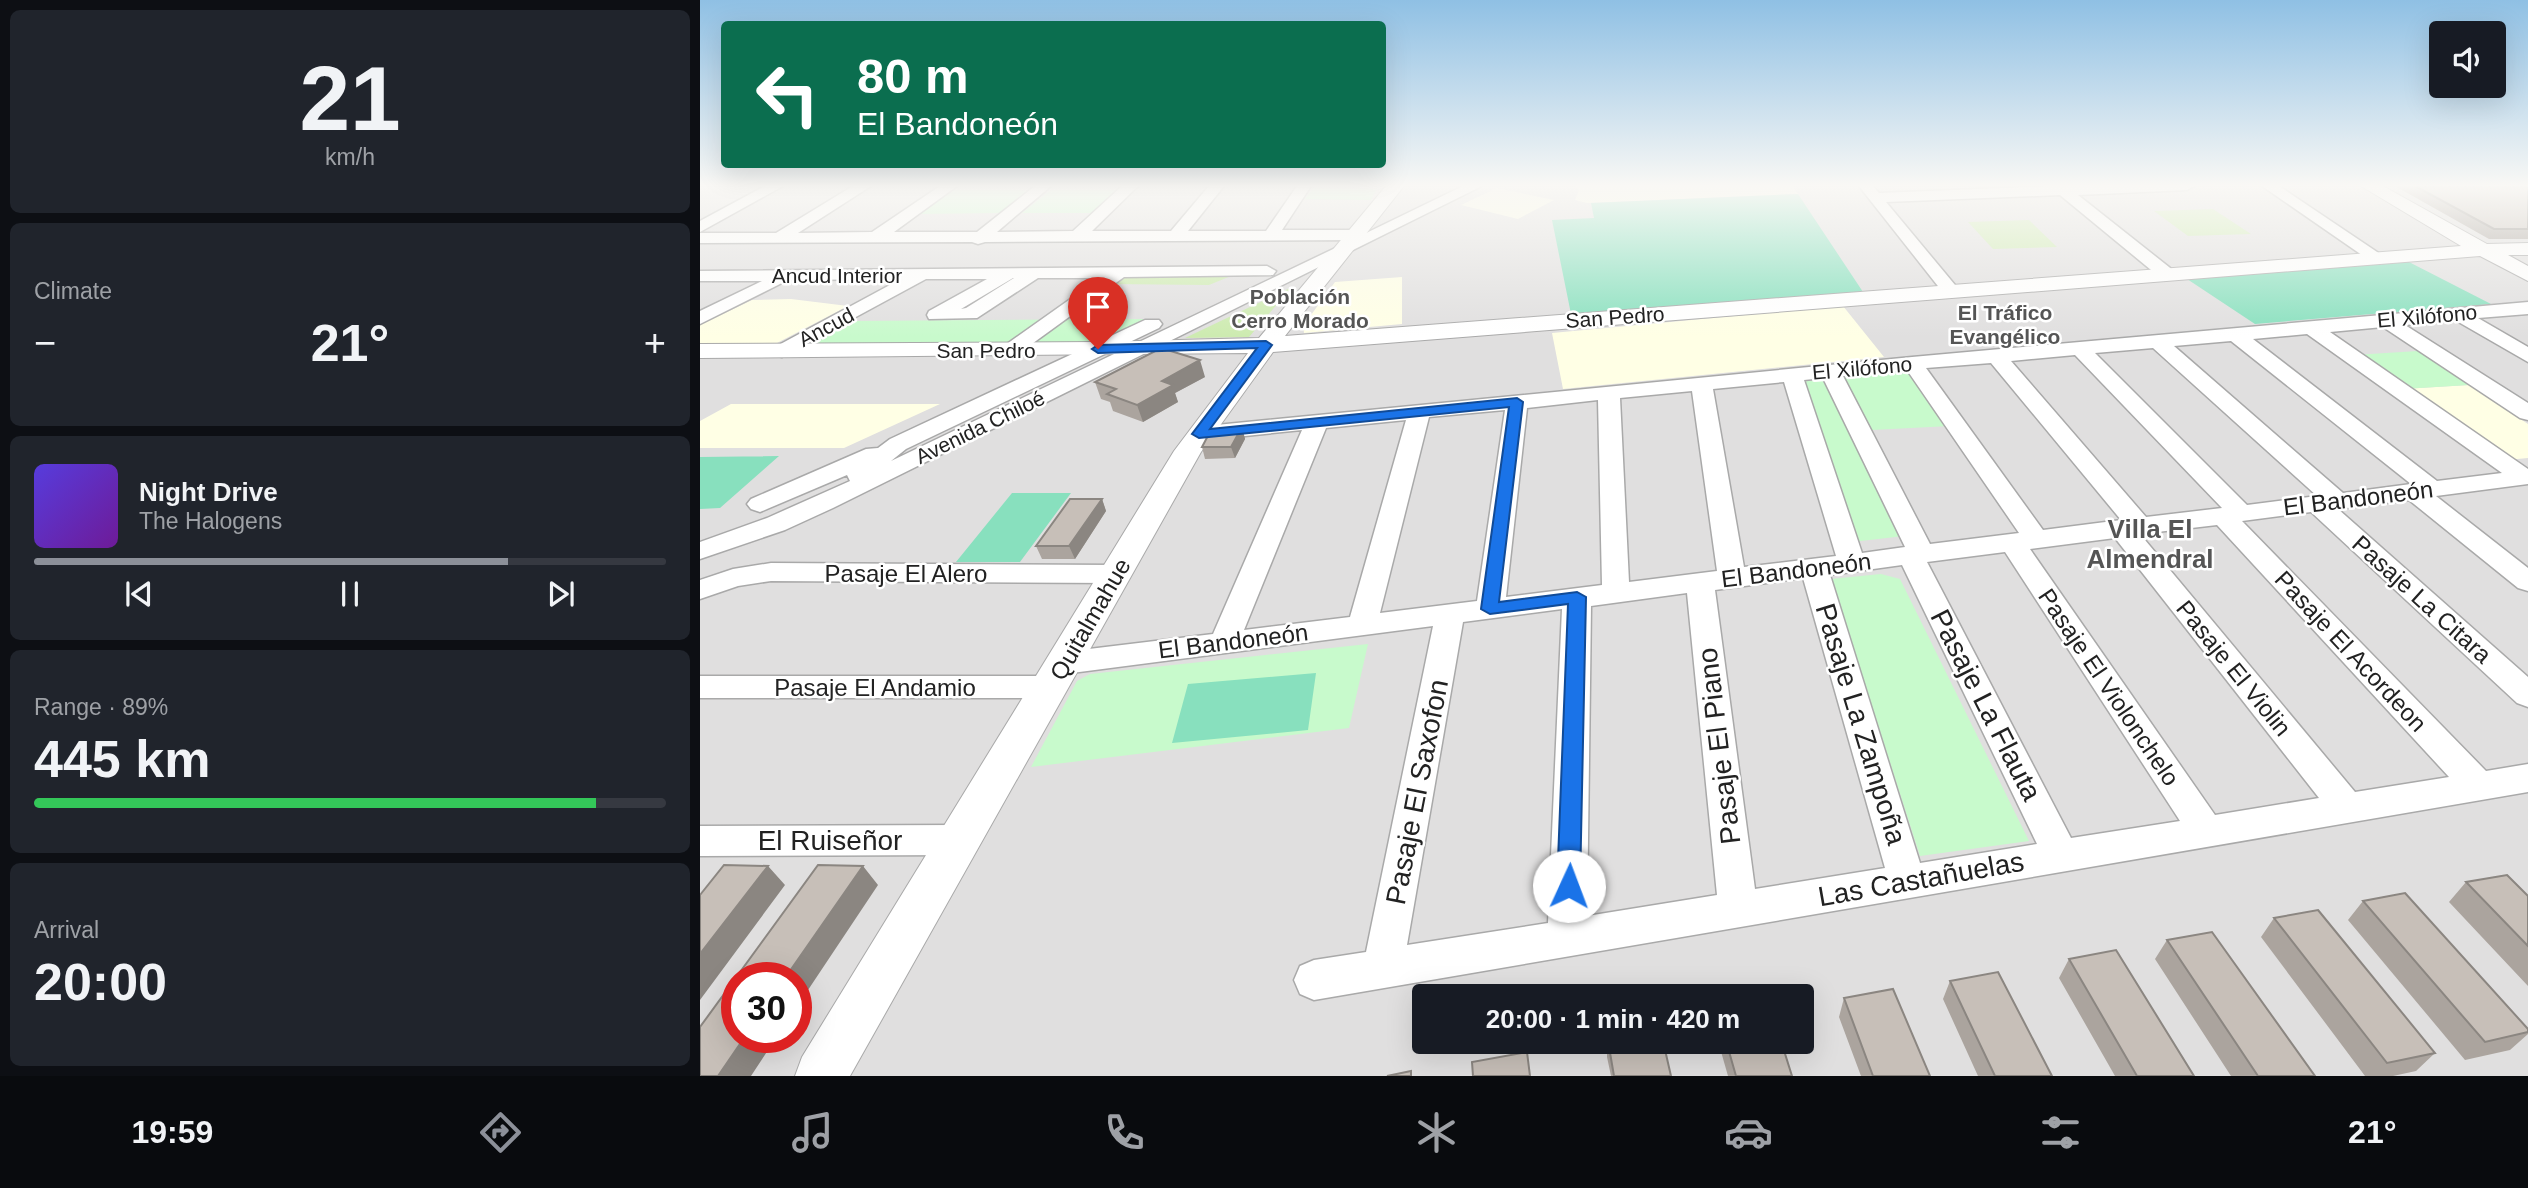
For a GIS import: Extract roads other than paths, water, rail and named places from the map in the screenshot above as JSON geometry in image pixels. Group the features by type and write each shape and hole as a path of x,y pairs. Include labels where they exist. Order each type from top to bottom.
{"street":[{"path":"700,238 1057,236"},
{"path":"1290,236 1350,240"},
{"name":"Quitalmahue","path":"821,1076 1199,434 1353,236"},
{"name":"Avenida Chiloé","path":"700,551 776,524 824,503 1145,347 1357,236"},
{"name":"Avenida Chiloé","path":"824,503 898,444 1267,271 1359,236"},
{"path":"1906,236 1951,291"},
{"path":"2119,236 2168,275"},
{"path":"2345,236 2378,258"},
{"path":"2457,236 2528,275"},
{"name":"Ancud","path":"782,351 957,256 981,237"},
{"name":"San Pedro","path":"700,351 1011,350 1266,345 2481,250 2528,249"},
{"name":"Ancud Interior","path":"704,278 1267,271"},
{"path":"1012,273 936,315 970,314 1036,272"},
{"path":"1011,350 1120,272"},
{"path":"700,318 787,276"},
{"path":"1097,288 1232,287"},
{"name":"El Xilófono","path":"1199,434 1912,363 2527,307"},
{"path":"2456,313 2528,356"},
{"path":"2385,320 2528,413"},
{"path":"2310,327 2521,482"},
{"path":"2235,334 2423,490 2528,582"},
{"name":"Pasaje La Citara","path":"2157,341 2528,695"},
{"name":"Pasaje El Acordeon","path":"2079,348 2479,786"},
{"name":"Pasaje El Violin","path":"1996,356 2347,808"},
{"name":"Pasaje El Violonchelo","path":"1912,363 2206,831"},
{"name":"Pasaje La Flauta","path":"1830,371 2062,856"},
{"path":"1792,375 1852,563"},
{"path":"1702,384 1732,578"},
{"path":"1609,393 1616,593"},
{"path":"1490,609 1517,402"},
{"path":"1362,625 1419,412"},
{"path":"1224,642 1317,422"},
{"path":"760,504 898,444"},
{"name":"El Bandoneón","path":"1056,675 1224,642 2423,490 2521,482"},
{"name":"Pasaje La Zampoña","path":"1814,567 1907,881"},
{"name":"Pasaje El Alero","path":"700,590 733,578 771,572 1116,574"},
{"name":"Pasaje El Piano","path":"1700,582 1738,910"},
{"path":"1567,938 1577,597"},
{"name":"Pasaje El Saxofon","path":"1383,969 1450,614"},
{"name":"Pasaje El Andamio","path":"700,687 1056,675"},
{"name":"Las Castañuelas","path":"1314,980 2528,778"},
{"name":"El Ruiseñor","path":"700,841 960,839"}],"district":[{"name":"Población Cerro Morado","path":"1300,308"},
{"name":"El Tráfico Evangélico","path":"2005,324"},
{"name":"Villa El Almendral","path":"2150,544"}]}
